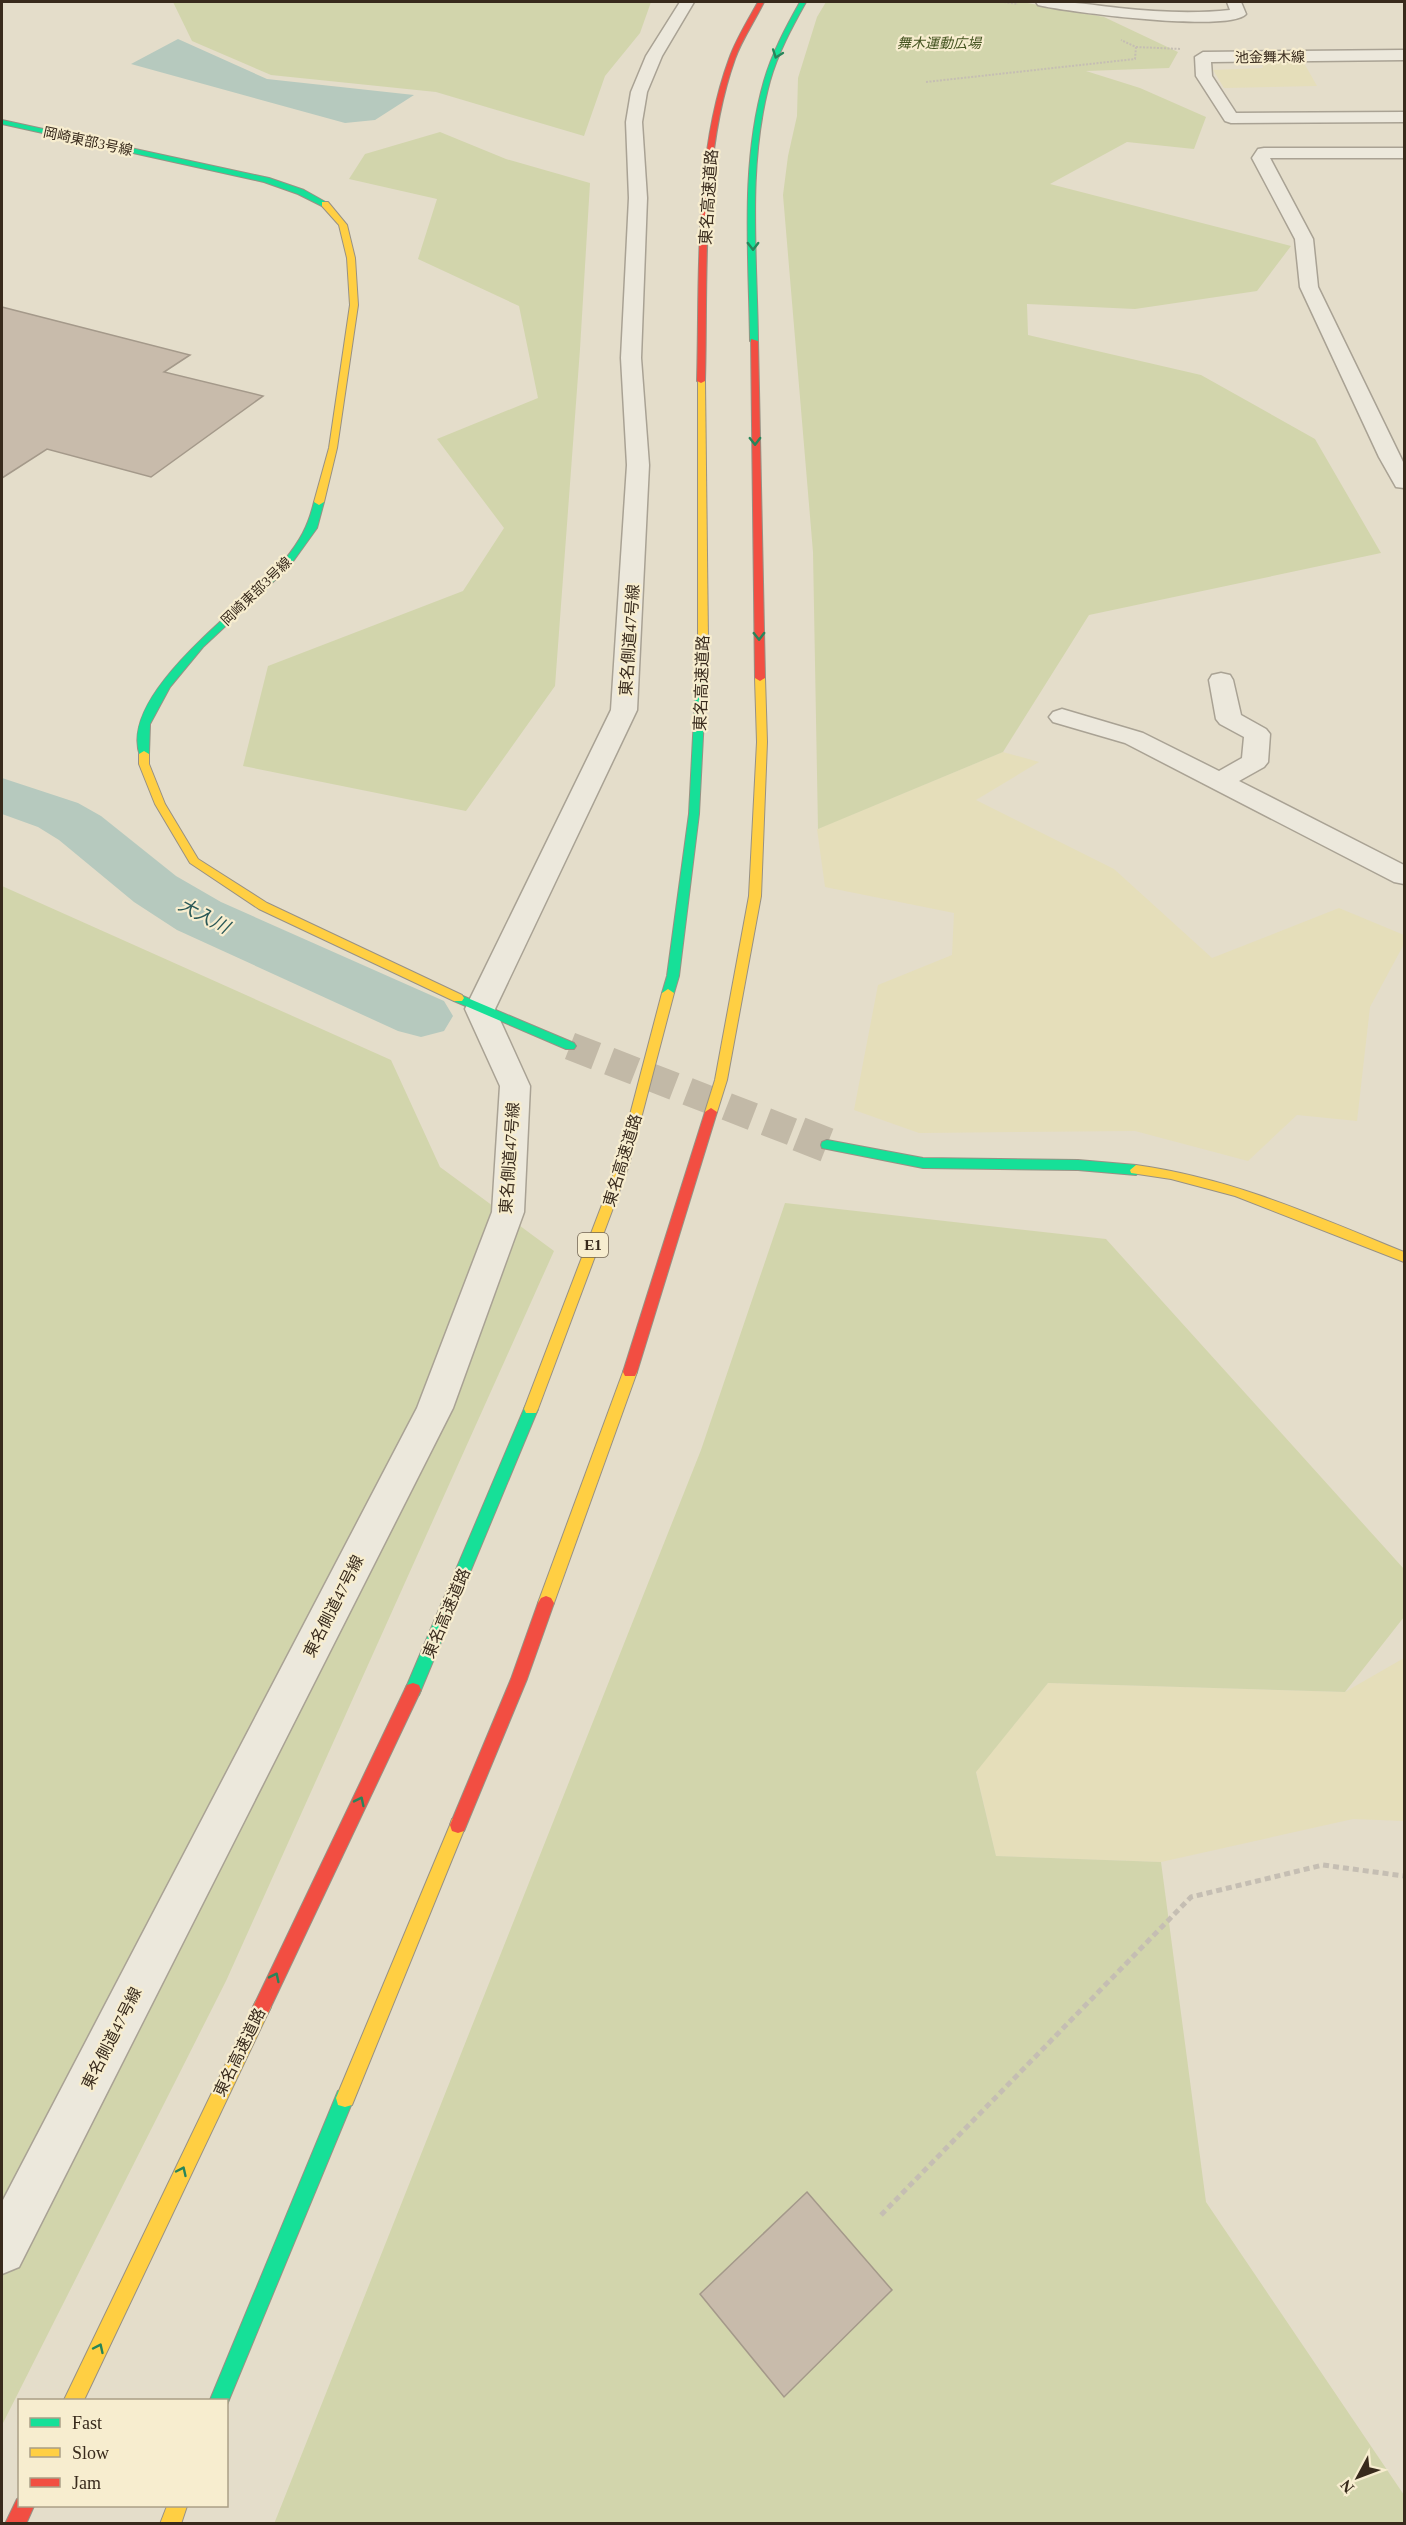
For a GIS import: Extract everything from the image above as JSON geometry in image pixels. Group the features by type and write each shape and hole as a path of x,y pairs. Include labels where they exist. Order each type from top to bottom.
{"main road":[{"name":"東名高速道路","path":"74,2399 424,1667 532,1406 622,1168 673,976 694,814 703,665 701,375 706,188 714,124 732,58 761,2"},
{"path":"220,2399 519,1679 636,1355 721,1080 755,896 762,742 755,468 753,158 767,82 784,36 803,2"},
{"name":"岡崎東部3号線","path":"2,122 266,180 301,192 325,204 343,225 351,258 354,305 333,448 312,528 286,565 200,645 165,686 145,724 144,764 160,804 194,861 263,906 480,1009 570,1046"},
{"path":"827,1145 923,1163 1078,1164 1169,1173 1245,1195 1404,1257"},
{"path":"15,2523 23,2507"},
{"path":"170,2523 176,2507"}],"street":[{"name":"東名側道47号線","path":"2,2250 435,1408 508,1212 515,1086 480,1009 624,710 639,465 631,358 638,198 634,122 639,92 654,56 687,2"},
{"path":"1043,2 1112,13 1166,17 1239,14 1234,2"},
{"path":"1166,17 1181,33"},
{"path":"1200,53 1204,76 1231,118 1404,117"},
{"name":"池金舞木線","path":"1200,53 1404,55"},
{"path":"1404,153 1264,153 1261,158 1304,239 1309,287 1397,457 1404,482"},
{"path":"1220,781 1254,762 1257,735 1229,719 1221,680"},
{"path":"1062,717 1134,738 1404,876"}],"path":[{"path":"1004,2 1021,4"},
{"path":"1116,37 1136,47 1177,47 1196,57 1200,53"},
{"path":"926,82 1135,59 1136,47"},
{"path":"881,2215 1191,1897 1323,1865 1404,1876"}],"shaded area":[{"path":"178,39 267,79 414,95 375,120 345,123 131,64"},
{"path":"1262,62 1304,63 1317,86 1224,88 1213,70 1263,68"},
{"path":"1003,752 1039,762 976,800 1114,869 1212,958 1339,908 1404,935 1404,944 1370,1007 1357,1121 1297,1115 1248,1161 1135,1131 919,1133 854,1110 878,985 952,955 954,913 825,887 817,829"},
{"path":"1404,1658 1404,1821 1353,1819 1161,1862 996,1856 976,1771 1048,1683 1345,1692"}],"green space":[{"path":"173,2 651,2 640,33 605,76 584,136 436,92 271,75 192,41"},
{"name":"舞木運動広場","path":"826,2 1022,2 1104,17 1178,52 1169,68 1086,71 1140,88 1206,117 1194,149 1127,142 1050,184 1291,246 1257,291 1135,309 1027,304 1028,335 1201,375 1315,439 1381,553 1089,615 1003,752 818,829 813,552 783,195 788,156 797,116 798,78 817,17"},
{"path":"440,132 506,159 590,183 555,686 466,811 243,766 268,666 463,591 504,528 437,439 538,398 519,306 418,259 437,199 349,179 365,154"},
{"path":"2,886 391,1060 440,1167 554,1251 226,1981 2,2425"},
{"path":"785,1203 1106,1239 1404,1569 1404,1617 1345,1692 1048,1683 976,1772 996,1856 1161,1862 1206,2202 1404,2495 1404,2523 274,2524 701,1450"}],"building":[{"path":"2,307 190,355 164,372 263,396 151,477 47,449 2,478"},
{"path":"807,2192 892,2290 784,2397 700,2294"}],"waterway":[{"name":"大入川","path":"2,795 58,815 80,828 155,889 199,916 421,1016"}],"tunnel":[{"path":"570,1046 803,1136"},
{"path":"799,1134 827,1145"}],"traffic: fast":[{"path":"754,341 752,210 755,144 767,81 774,60 803,2"},
{"path":"2,122 266,180 301,192 325,204"},
{"path":"144,754 145,724 165,686 200,645 286,565 312,528 319,502"},
{"path":"668,993 673,976 694,814 703,640"},
{"path":"458,998 570,1046"},
{"path":"827,1145 923,1163 1078,1165 1136,1170"},
{"path":"413,1690 531,1409"},
{"path":"220,2399 345,2098"}],"traffic: slow":[{"path":"319,502 333,448 354,305 351,258 343,225 325,204"},
{"path":"701,381 703,640"},
{"path":"711,1112 721,1080 755,896 762,742 760,678"},
{"path":"144,754 144,764 160,804 194,861 263,906 458,998"},
{"path":"531,1409 622,1168 668,993"},
{"path":"1136,1170 1205,1182 1239,1192 1404,1257"},
{"path":"546,1603 630,1372"},
{"path":"345,2098 458,1825"},
{"path":"74,2399 262,2007"},
{"path":"170,2524 177,2507"}],"traffic: jam":[{"path":"701,381 706,188 714,124 732,58 761,2"},
{"path":"754,341 760,678"},
{"path":"630,1372 711,1112"},
{"path":"458,1825 519,1679 546,1603"},
{"path":"262,2007 413,1690"},
{"path":"15,2524 24,2507"}]}
